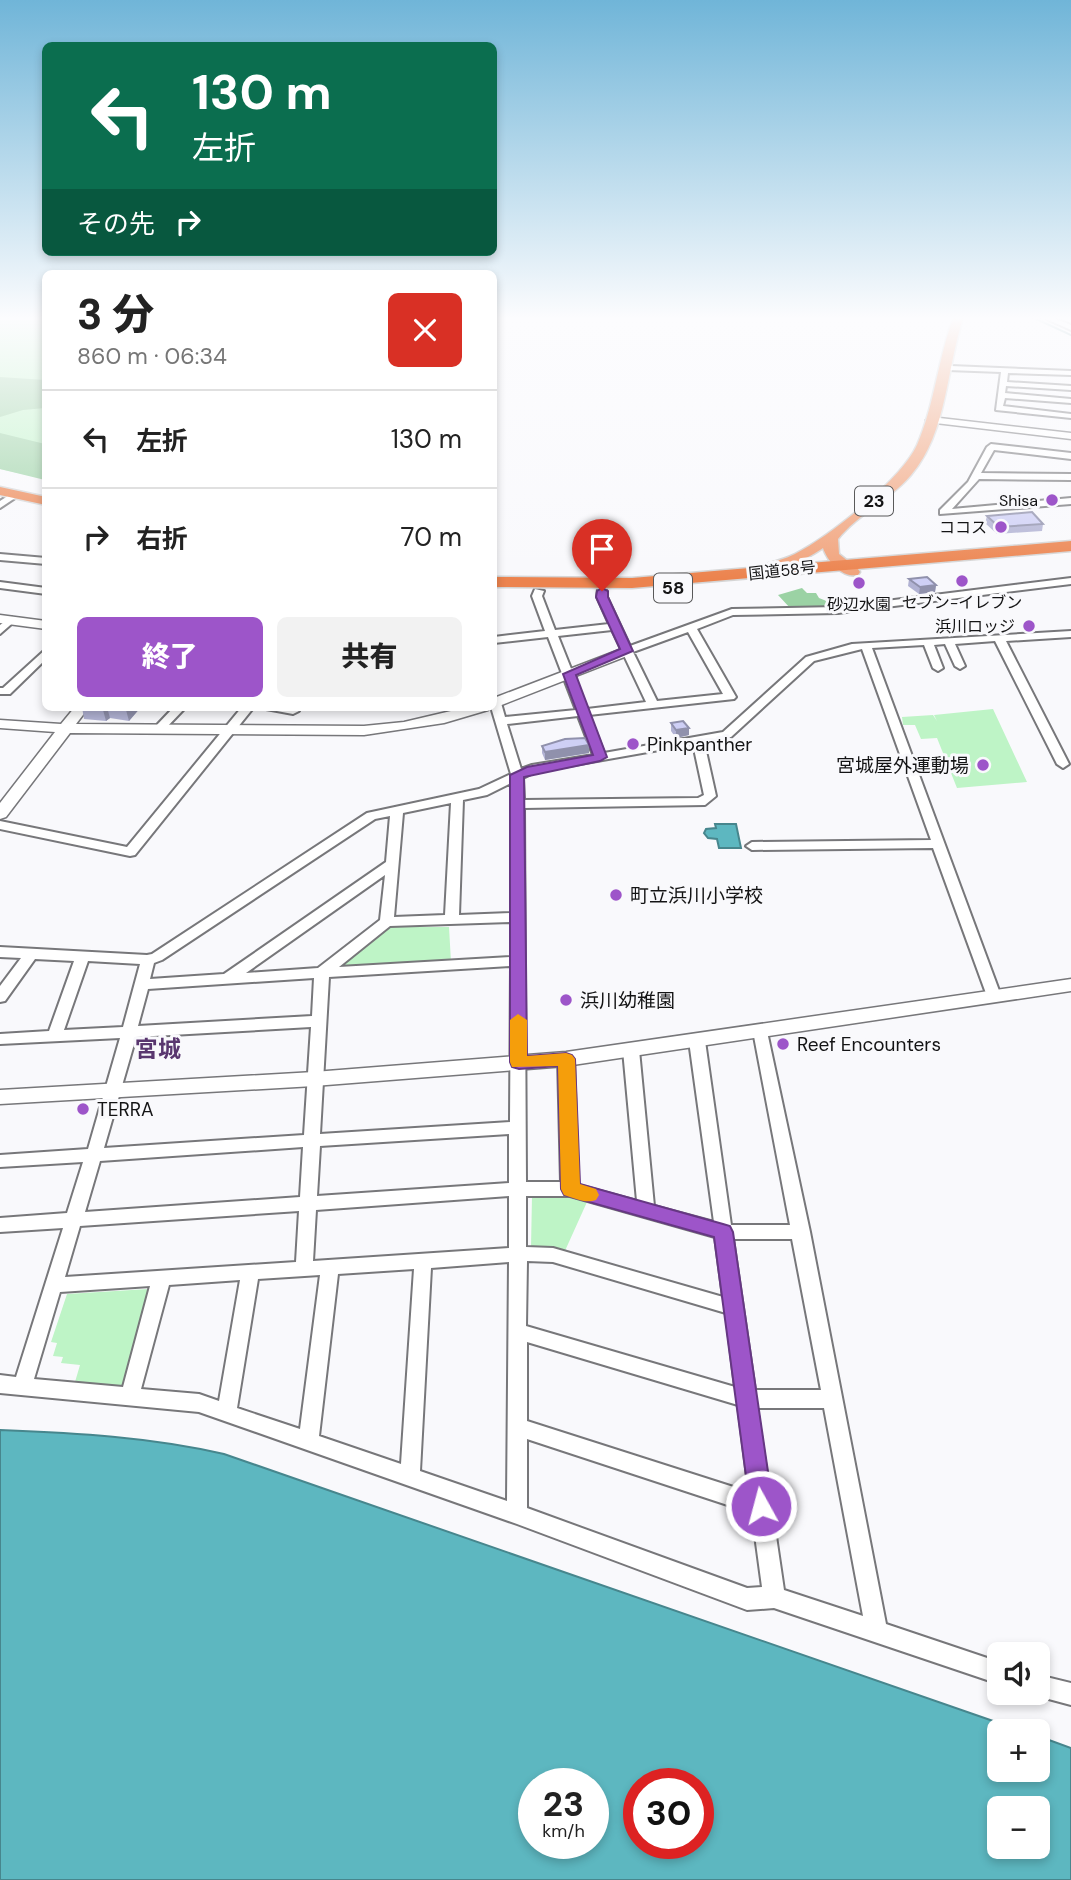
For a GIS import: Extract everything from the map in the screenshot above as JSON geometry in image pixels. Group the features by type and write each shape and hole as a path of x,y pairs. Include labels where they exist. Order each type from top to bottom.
{"highway":[{"path":"0,482 42,491"},
{"path":"0,491 42,500"},
{"name":"国道58号","path":"497,589 668,589 848,567 1071,546"},
{"name":"国道58号","path":"497,582 632,583 1071,554"}],"main road":[{"name":"23","path":"848,567 842,550 842,538 904,485 917,470 936,441 939,404"},
{"name":"23","path":"848,567 828,547 835,533 915,463 936,421 941,404"},
{"path":"745,574 799,558 835,533"}],"street":[{"path":"1000,404 999,408 1071,416"},
{"path":"1058,434 1060,415"},
{"path":"936,421 1071,436"},
{"path":"1071,456 991,447 977,476 943,512 1071,501"},
{"path":"977,476 1071,477"},
{"path":"0,505 17,495"},
{"path":"0,557 42,561"},
{"path":"497,701 732,612 838,610 1071,581"},
{"path":"0,585 42,590"},
{"path":"540,591 537,596 600,757"},
{"path":"602,591 602,597 653,705"},
{"path":"0,631 5,620 42,625"},
{"path":"497,640 616,626"},
{"path":"690,626 730,697 743,711 751,714"},
{"path":"0,952 148,960 157,957 371,816 483,792 532,769 727,734 810,659 866,646 1071,634"},
{"path":"999,638 1063,764"},
{"path":"949,641 960,666"},
{"path":"928,642 938,668"},
{"path":"866,646 993,996"},
{"path":"0,691 6,692 42,656"},
{"path":"502,721 730,697"},
{"path":"0,814 79,711"},
{"path":"160,728 176,711"},
{"path":"0,825 130,852 245,711"},
{"path":"0,723 66,729 160,728 327,733 434,722 468,711"},
{"path":"495,711 502,721 517,775 518,804 517,1514"},
{"path":"518,804 701,802 710,796 698,740"},
{"path":"452,920 457,798"},
{"path":"387,922 397,812"},
{"path":"752,846 939,844"},
{"path":"227,978 392,864"},
{"path":"304,1270 322,973 387,922 517,917"},
{"path":"0,997 31,954"},
{"path":"55,1035 82,957"},
{"path":"22,1387 114,1090 148,960"},
{"path":"142,984 518,961"},
{"path":"0,1097 314,1079 566,1059 1071,985"},
{"path":"0,1039 318,1021"},
{"path":"761,1031 877,1632"},
{"path":"697,1041 774,1597"},
{"path":"631,1050 646,1210"},
{"path":"566,1059 570,1189"},
{"path":"0,1161 519,1127"},
{"path":"0,1225 518,1189 570,1189 723,1232 801,1232"},
{"path":"53,1285 330,1269 518,1254 553,1255 734,1308"},
{"path":"410,1478 423,1260"},
{"path":"309,1441 330,1269"},
{"path":"226,1412 250,1273"},
{"path":"130,1396 161,1280"},
{"path":"519,1331 748,1399 832,1399"},
{"path":"0,1384 199,1403 517,1514 747,1599 774,1597 987,1669"},
{"path":"519,1427 761,1506"},
{"path":"1050,1689 1071,1694"}],"green space":[{"path":"0,404 42,404 42,478 0,469"},
{"path":"0,404 42,404 42,408 23,410 0,417"},
{"path":"0,433 42,443 42,479 0,469"},
{"path":"802,588 807,593 816,593 819,598 829,602 828,608 791,609 778,595"},
{"name":"宮城屋外運動場","path":"993,709 1027,782 957,788 937,738 921,739 915,725 903,725 902,717 933,715 937,721 934,715"},
{"path":"389,927 449,927 451,962 341,969 338,965"},
{"path":"563,1195 587,1202 564,1253 547,1247 531,1247 532,1196"},
{"path":"148,1289 123,1386 75,1382 80,1365 61,1363 63,1357 53,1356 57,1343 51,1342 67,1294"}],"water":[{"path":"715,824 736,824 741,848 719,848 717,839 708,838 704,833 706,829 716,828"},
{"path":"0,1430 141,1440 224,1454 987,1719 987,1782 1050,1782 1050,1740 1071,1748 1071,1880 0,1880"}],"building":[{"path":"1032,512 1043,524 999,527 987,516"},
{"path":"927,577 936,585 920,587 909,579"},
{"path":"683,721 689,728 676,730 671,723"},
{"path":"585,738 589,745 545,752 542,746 565,739"}],"slow traffic":[{"path":"518,1020 519,1062 566,1059 570,1189 590,1195"}],"place":[{"name":"Shisa","path":"1052,500"},
{"name":"ココス","path":"1001,527"},
{"name":"セブン-イレブン","path":"962,581"},
{"name":"砂辺水園","path":"859,583"},
{"name":"浜川ロッジ","path":"1029,626"},
{"name":"Pinkpanther","path":"633,744"},
{"name":"宮城屋外運動場","path":"983,765"},
{"name":"町立浜川小学校","path":"616,895"},
{"name":"浜川幼稚園","path":"566,1000"},
{"name":"Reef Encounters","path":"783,1044"},
{"name":"TERRA","path":"83,1109"}],"district":[{"name":"宮城","path":"158,1049"}],"route":[{"path":"602,591 602,597 627,651 569,674 600,757 532,769 517,775 519,1062 566,1059 570,1189 723,1232 761,1506"}]}
